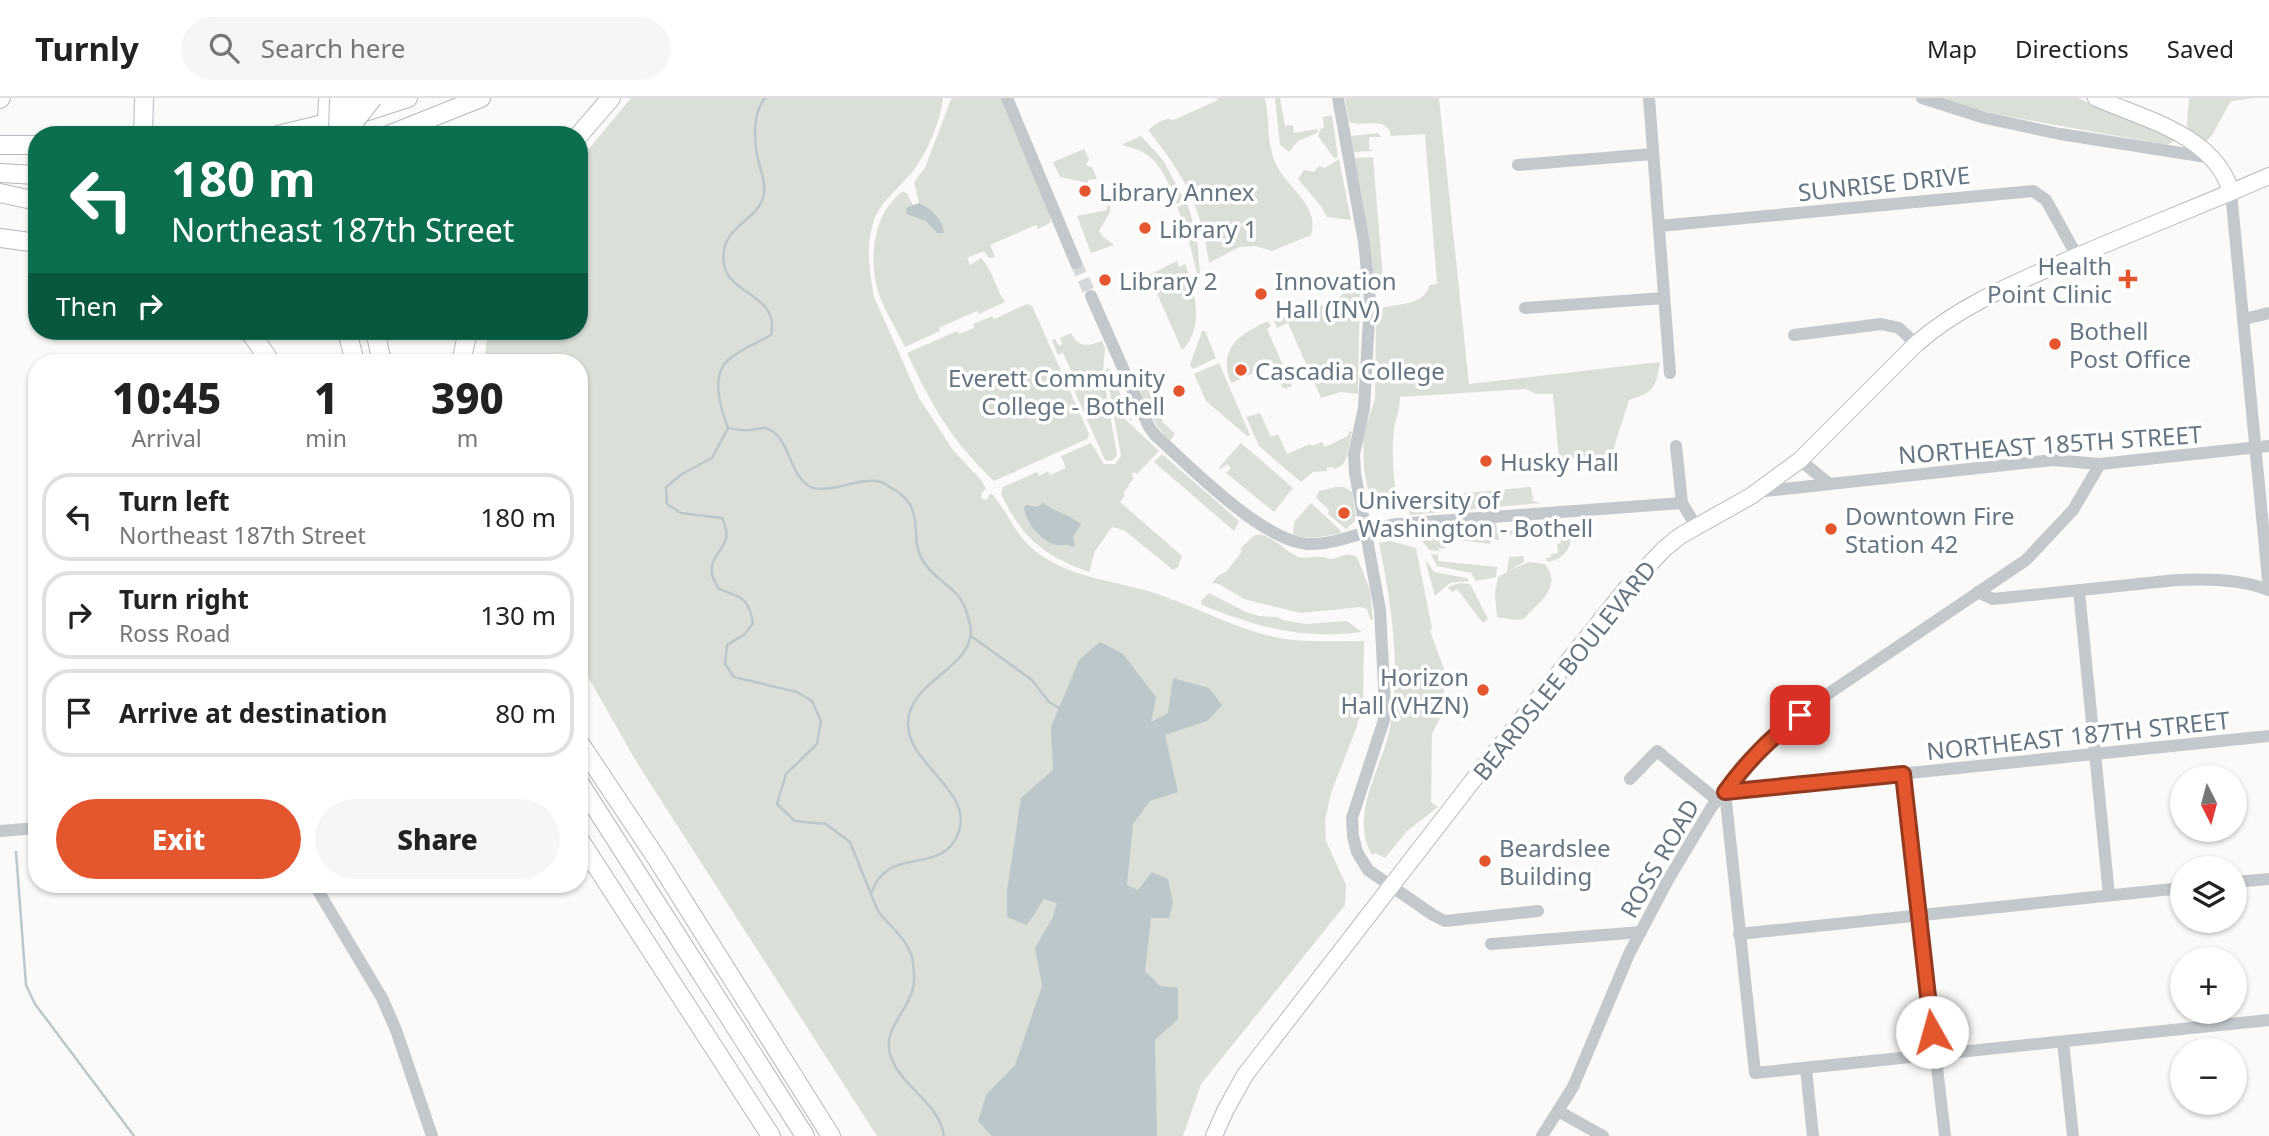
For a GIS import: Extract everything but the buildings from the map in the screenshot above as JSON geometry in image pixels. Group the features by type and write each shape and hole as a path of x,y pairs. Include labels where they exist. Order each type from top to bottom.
{"highway":[{"path":"143,126 145,98"},
{"path":"326,126 328,98"},
{"path":"338,126 339,98"},
{"path":"352,126 353,98"},
{"path":"360,98 361,126"},
{"path":"351,126 373,98"},
{"path":"315,126 408,98"},
{"path":"411,126 481,98"},
{"path":"587,126 611,98"},
{"path":"0,145 28,145"},
{"path":"0,173 28,175"},
{"path":"0,193 28,199"},
{"path":"0,238 28,242"},
{"path":"588,756 657,859 831,1136"},
{"path":"588,771 822,1136"},
{"path":"588,796 805,1136"},
{"path":"588,811 796,1136"},
{"path":"588,853 771,1136"},
{"path":"796,1081 837,1136"}],"main road":[{"path":"2095,98 2178,134 2213,158 2224,173 2231,192"},
{"name":"BEARDSLEE BOULEVARD","path":"1214,1136 1245,1075 1489,760 1626,589 1664,549 1696,526 1755,492 1800,460 1916,344 1958,312 2006,287 2269,176"}],"street":[{"path":"1006,98 1076,263"},
{"path":"1338,98 1364,242 1369,291 1364,408 1354,454 1355,473 1380,610 1385,705 1384,720 1352,818 1353,836 1357,852 1368,870 1445,921 1538,911"},
{"path":"1649,98 1670,373"},
{"path":"1922,98 1985,118 2060,134 2213,158"},
{"path":"1518,165 1653,154"},
{"name":"SUNRISE DRIVE","path":"1659,226 2033,191 2046,200 2077,256"},
{"path":"2231,192 2269,590"},
{"path":"1091,296 1149,427 1253,521 1286,539 1303,544 1327,543 1376,528 1413,523 1682,503"},
{"path":"1525,308 1664,298"},
{"path":"2244,318 2269,313"},
{"path":"1794,335 1881,324 1899,328 1916,344"},
{"path":"1676,446 1682,503 1696,526"},
{"name":"NORTHEAST 185TH STREET","path":"1755,492 2053,460 2101,464 2269,446"},
{"path":"1800,460 1828,483"},
{"name":"ROSS ROAD","path":"1542,1136 1581,1070 1641,932 1668,880 1743,766 1769,739 1816,702 2026,560 2073,510 2101,464"},
{"path":"1978,592 1993,599 2206,579 2258,585 2269,590"},
{"path":"2079,591 2109,895"},
{"name":"NORTHEAST 187TH STREET","path":"1721,796 2269,736"},
{"path":"1630,779 1657,751 1721,796 1755,1073 2269,1020"},
{"path":"1903,774 1945,1136"},
{"path":"0,831 28,829"},
{"path":"2247,881 2269,879"},
{"path":"1739,934 2170,889"},
{"path":"319,893 382,998 396,1030 432,1136"},
{"path":"1491,944 1641,932"},
{"path":"2063,1042 2073,1136"},
{"path":"1806,1069 1814,1136"},
{"path":"1558,1111 1603,1136"}],"shaded area":[{"path":"631,98 943,98 937,125 921,160 884,202 875,218 869,244 870,271 874,297 919,398 953,450 981,480 986,489 981,498 987,500 990,494 993,495 1027,544 1047,559 1075,572 1148,591 1274,637 1307,641 1364,641 1363,704 1331,793 1325,820 1326,841 1346,885 1345,905 1201,1084 1183,1136 877,1136 637,763 588,677 588,354 485,354 487,340 588,340 588,150"},
{"path":"1001,98 1051,216 1050,223 1038,229 1036,225 990,245 995,257 989,258 984,251 967,258 970,265 981,258 1005,302 943,326 939,328 940,331 905,347 877,288 874,262 876,235 885,211 902,192 907,193 913,205 919,203 914,182 925,168 951,99"},
{"path":"1217,98 1265,98 1273,156 1281,173 1311,214 1311,235 1272,251 1255,246 1239,247 1209,263 1201,225 1189,192 1181,176 1148,130 1163,120 1174,120 1218,100"},
{"path":"1275,98 1280,98 1285,126 1293,125 1294,133 1318,129 1317,133 1298,141 1289,152 1280,145"},
{"path":"1345,98 1439,98 1469,384 1660,362 1653,387 1629,400 1612,454 1559,460 1553,394 1537,394 1525,389 1400,397 1393,448 1398,507 1372,509 1364,470 1363,434 1375,400 1376,310 1415,301 1427,292 1429,285 1437,284 1425,134 1391,136 1389,129 1380,124 1349,122"},
{"path":"1934,98 2078,98 2175,140 2168,145 1995,114"},
{"path":"2189,98 2255,98 2231,101 2212,135 2201,148 2190,141 2187,123"},
{"path":"1332,115 1338,157 1334,158 1318,136 1320,129 1324,128 1323,117"},
{"path":"1378,133 1381,137 1369,137 1369,149 1373,151 1354,152 1351,136"},
{"path":"1141,136 1163,160 1185,201 1177,204 1164,174 1153,159 1136,149 1124,146 1123,144"},
{"path":"1084,149 1089,159 1086,165 1092,167 1097,179 1088,180 1088,183 1060,177 1053,162"},
{"path":"1373,157 1383,279 1374,280 1355,158"},
{"path":"1339,159 1351,220 1327,217 1298,179 1304,170 1314,172 1319,166 1325,168"},
{"path":"919,203 936,215 944,233 937,233 926,221 907,214 906,208"},
{"path":"1187,203 1197,237 1200,274 1197,274 1187,232 1177,207"},
{"path":"1110,205 1110,212 1099,231 1114,245 1091,253 1077,216 1107,210"},
{"path":"1177,261 1179,267 1185,264 1196,308 1194,331 1182,350 1149,275"},
{"path":"1360,286 1358,394 1341,392 1321,398 1288,323 1277,328 1273,319 1293,317 1301,309 1315,308"},
{"path":"1027,304 1032,306 1089,434 1087,439 994,481 954,437 907,353 957,331 959,334 974,328 973,324 992,316 994,319"},
{"path":"1268,321 1271,326 1267,329 1292,386 1286,389 1282,387 1272,365 1231,383 1227,371 1229,351 1240,337"},
{"path":"1202,331 1205,331 1216,358 1193,369 1190,365"},
{"path":"1071,333 1081,344 1102,341 1105,348 1103,373 1117,455 1112,461 1105,460 1070,381 1075,379 1063,353 1058,355 1052,340 1055,339 1059,346 1062,344 1060,338"},
{"path":"1219,363 1250,435 1247,436 1206,401 1194,374"},
{"path":"1109,368 1131,421 1111,399 1106,369"},
{"path":"1141,371 1163,422 1175,434 1170,441 1158,428 1143,399 1138,381 1138,373"},
{"path":"1112,406 1159,451 1137,474 1131,474 1134,478 1120,502 1182,556 1178,567 1173,570 1124,530 1112,527 1095,551 1089,572 1073,566 1046,551 1026,534 1001,494 1003,487 1037,472 1039,476 1048,471 1050,475 1066,468 1061,456 1091,443 1104,464 1115,464 1121,456"},
{"path":"1260,413 1271,437 1278,434 1287,454 1310,444 1312,446 1322,442 1325,447 1348,436 1349,431 1352,432 1346,459 1339,467 1313,472 1301,482 1259,446 1246,417"},
{"path":"1241,443 1293,488 1274,512 1226,473 1231,468 1227,464 1221,469 1219,467"},
{"path":"1162,454 1239,521 1234,531 1154,462"},
{"path":"1344,487 1352,492 1356,520 1346,529 1328,514 1329,510 1316,498 1319,491"},
{"path":"1531,487 1533,501 1541,503 1410,515 1407,498"},
{"path":"1043,503 1081,524 1073,537 1075,545 1072,547 1050,543 1035,530 1027,519 1024,507 1037,507"},
{"path":"1311,503 1341,533 1310,538 1293,534 1294,522"},
{"path":"1496,523 1499,540 1491,539 1490,544 1458,540 1459,526"},
{"path":"1457,526 1455,540 1446,539 1445,549 1439,548 1439,551 1429,550 1421,539 1395,533 1396,530"},
{"path":"1567,527 1571,539 1568,550 1559,558 1547,562 1546,558 1558,553 1557,544 1561,543 1559,530 1505,535 1505,531"},
{"path":"1255,535 1267,537 1299,557 1332,559 1347,554 1357,557 1370,590 1373,620 1370,619 1367,609 1360,607 1301,613 1244,599 1219,584 1212,583 1227,571 1242,551 1240,549"},
{"path":"1390,541 1416,548 1432,628 1430,631 1444,669 1444,690 1441,716 1432,734 1431,802 1438,807 1407,831 1385,858 1375,853 1372,855 1364,825 1368,796 1388,736 1395,690 1394,640 1379,543"},
{"path":"1431,554 1438,555 1438,561 1497,567 1496,577 1476,581 1471,573 1437,566"},
{"path":"1523,556 1524,562 1508,571 1529,562 1545,564 1550,572 1550,587 1524,619 1497,617 1495,593 1498,577 1507,572 1509,557"},
{"path":"1425,559 1434,572 1467,578 1469,581 1450,583 1435,596"},
{"path":"1460,583 1470,584 1488,619 1483,623 1457,589 1452,592 1448,587"},
{"path":"1209,593 1259,616 1306,624 1347,621 1362,632 1319,634 1280,630 1202,605 1201,601"},
{"path":"1100,642 1123,654 1156,697 1151,722 1168,713 1173,678 1209,688 1222,705 1207,721 1165,735 1178,792 1150,801 1133,824 1127,885 1138,890 1152,872 1168,879 1173,902 1169,918 1151,918 1145,971 1160,986 1178,988 1178,1019 1155,1040 1157,1136 992,1136 978,1121 986,1095 1015,1065 1042,986 1035,948 1052,919 1057,903 1044,899 1027,925 1007,917 1007,891 1021,798 1053,770 1051,727 1079,660"}],"waterway":[{"path":"765,98 758,110 755,133 764,193 755,211 727,240 724,264 734,282 768,311 772,321 771,335 728,360 719,375 719,393 728,428 765,428 773,432 784,446 797,473 809,486 825,489 872,481 883,483 905,498 914,515 917,543 923,561 935,576 955,592 965,607 970,625 971,636 965,650 916,699 908,726 911,740 919,753 957,803 961,817 959,831 951,845 941,854 890,869 879,878 871,894 880,914 904,942 913,962 913,988 892,1029 889,1047 891,1057 903,1078 935,1114 944,1136"},
{"path":"728,428 712,458 682,474 666,487 667,504 681,513 722,518 726,528 725,543 714,559 712,576 719,589 746,603 753,623 745,634 727,645 725,664 734,677 797,692 812,701 821,721 817,744 786,774 777,804 795,821 826,824 850,842 871,894"},
{"path":"971,636 1032,680 1049,702 1059,708"},
{"path":"16,852 26,985 35,1004 134,1136"}],"tunnel":[{"path":"1076,263 1091,296"}],"place":[{"name":"Library Annex","path":"1085,191"},
{"name":"Library 1","path":"1145,228"},
{"name":"Health Point Clinic","path":"2128,279"},
{"name":"Library 2","path":"1105,280"},
{"name":"Innovation Hall (INV)","path":"1261,294"},
{"name":"Bothell Post Office","path":"2055,344"},
{"name":"Cascadia College","path":"1241,370"},
{"name":"Everett Community College - Bothell","path":"1179,391"},
{"name":"Husky Hall","path":"1486,461"},
{"name":"University of Washington - Bothell","path":"1344,513"},
{"name":"Downtown Fire Station 42","path":"1831,529"},
{"name":"Horizon Hall (VHZN)","path":"1483,690"},
{"name":"Beardslee Building","path":"1485,861"}],"route":[{"path":"1800,715 1769,739 1743,766 1725,792 1903,774 1932,1032"}]}
